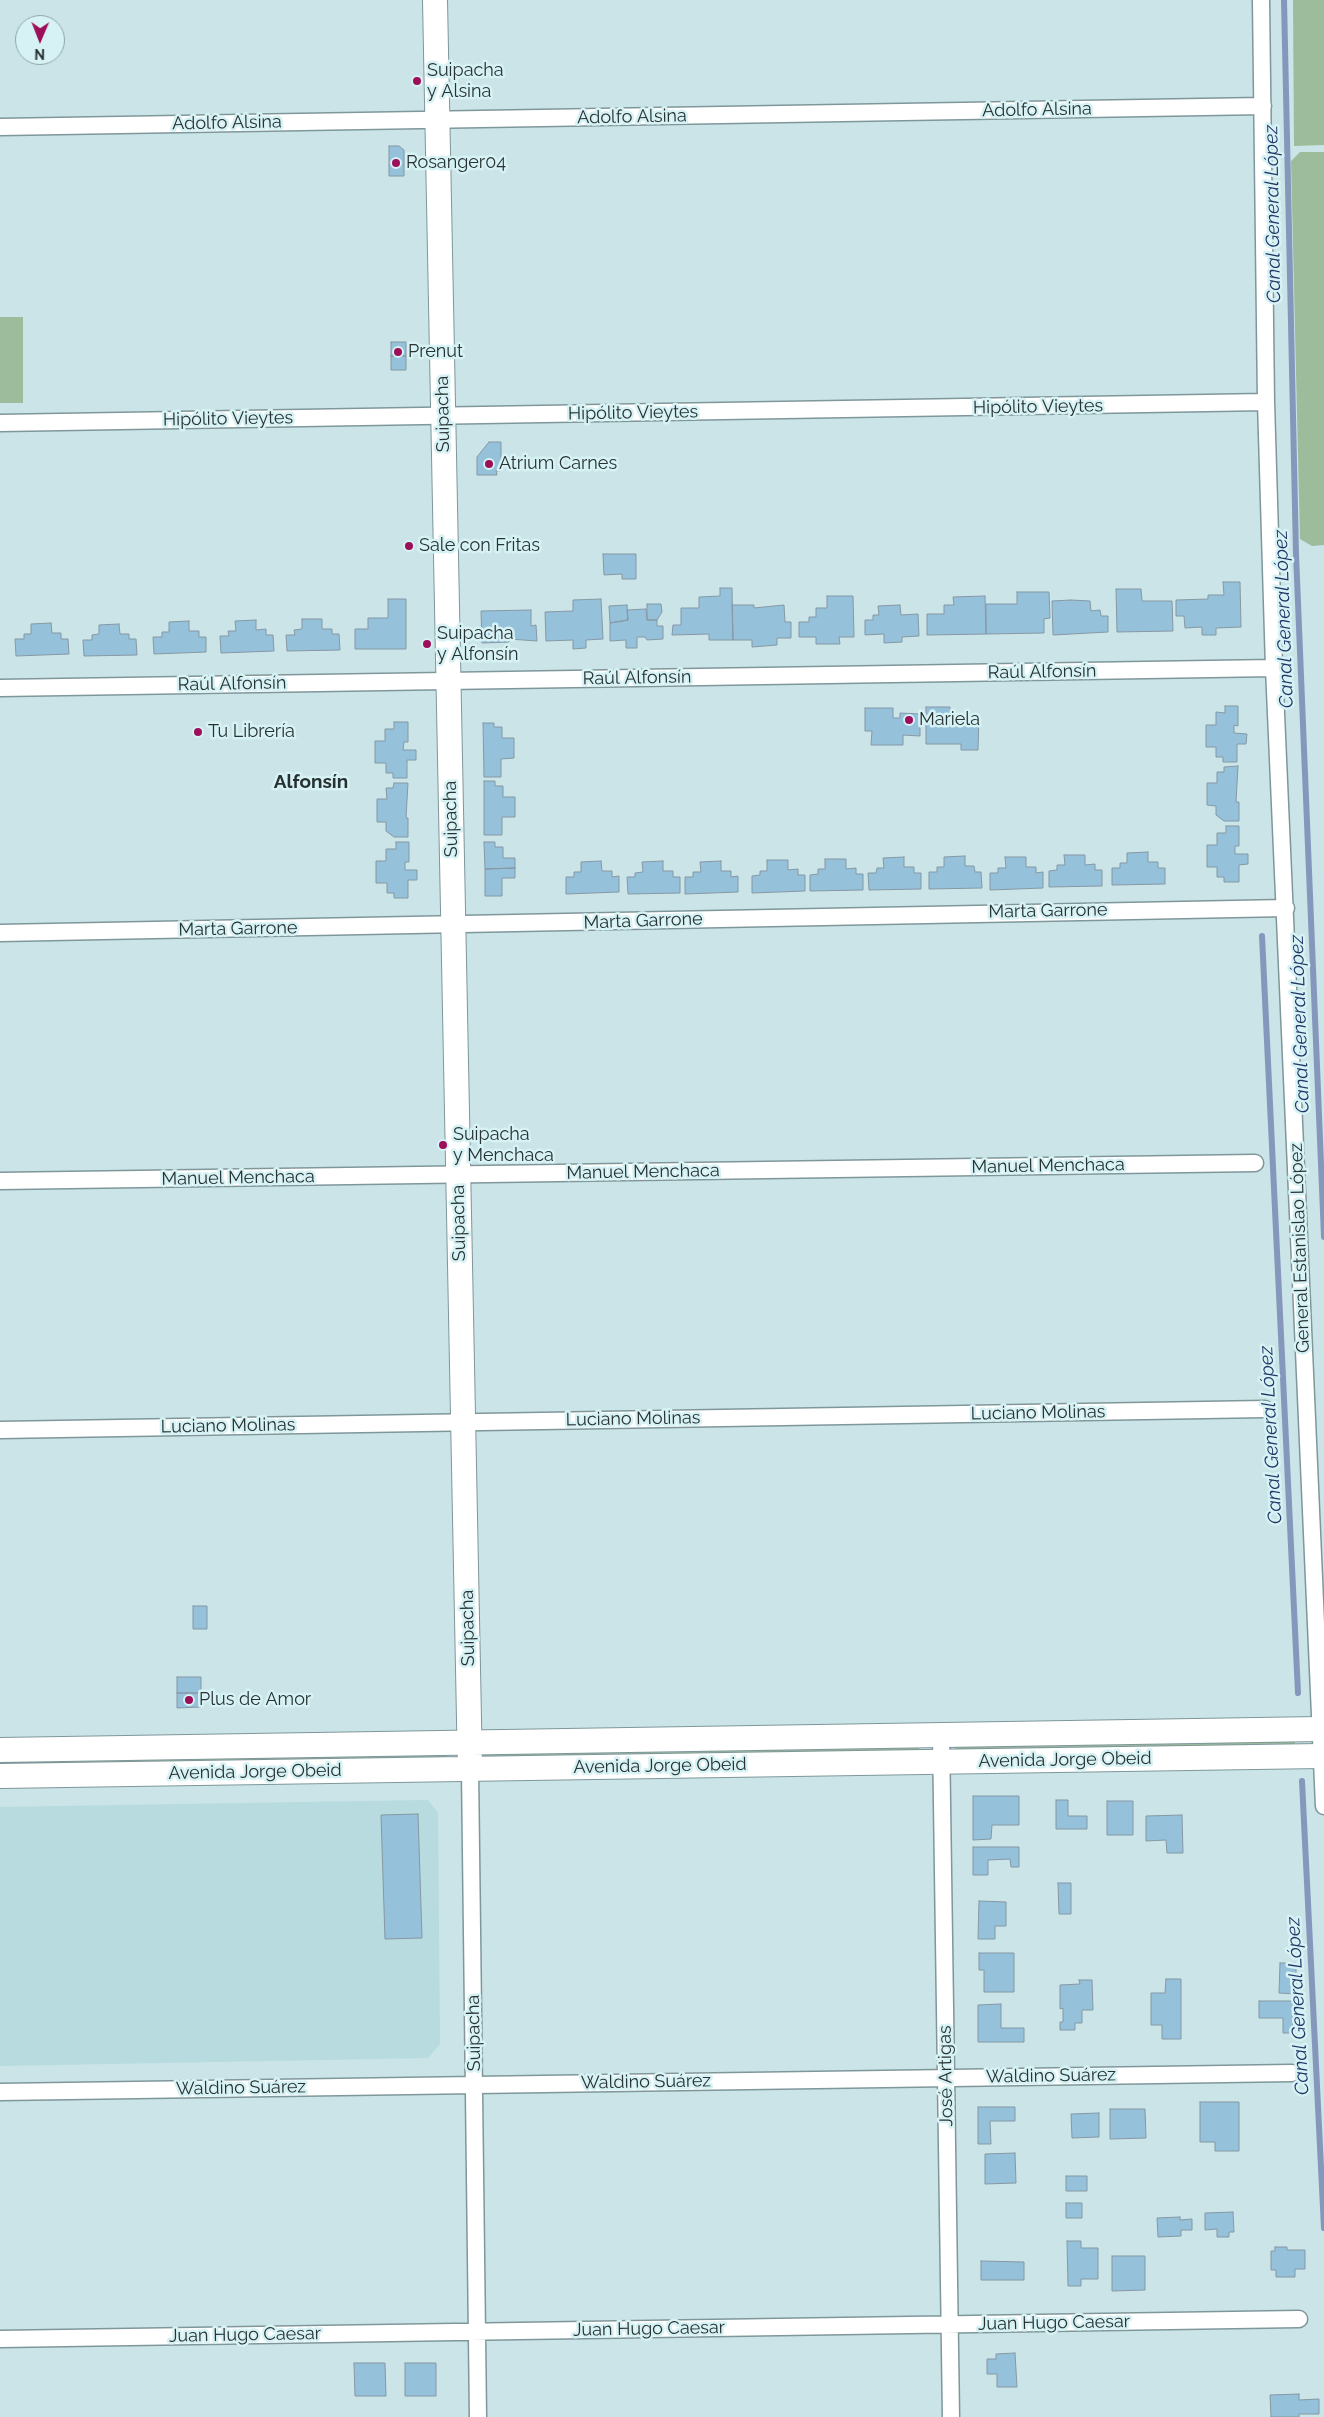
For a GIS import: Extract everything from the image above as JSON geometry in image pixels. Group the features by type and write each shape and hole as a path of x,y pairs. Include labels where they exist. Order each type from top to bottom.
{"main road":[{"name":"Suipacha","path":"435,0 470,1769"},
{"name":"Avenida Jorge Obeid","path":"0,1750 1320,1729"},
{"name":"Avenida Jorge Obeid","path":"0,1776 1321,1756"}],"street":[{"name":"General Estanislao López","path":"1261,0 1264,106 1266,402 1274,668 1324,1806"},
{"name":"Adolfo Alsina","path":"0,127 1264,106"},
{"name":"Hipólito Vieytes","path":"0,423 1266,402"},
{"name":"Raúl Alfonsín","path":"0,688 1274,668"},
{"name":"Marta Garrone","path":"0,933 453,926 928,913 1286,908"},
{"name":"Manuel Menchaca","path":"0,1181 1255,1163"},
{"name":"Luciano Molinas","path":"0,1430 1265,1409"},
{"name":"José Artigas","path":"941,1735 951,2417"},
{"name":"Suipacha","path":"470,1769 478,2417"},
{"name":"Waldino Suárez","path":"0,2092 1292,2072"},
{"name":"Juan Hugo Caesar","path":"0,2339 1299,2319"}],"shaded area":[{"path":"428,1800 438,1813 440,2044 428,2058 0,2066 0,1807"}],"green space":[{"path":"1293,0 1324,0 1324,145 1294,146"},
{"path":"1300,152 1324,152 1324,545 1312,546 1300,539 1291,161"},
{"path":"0,317 23,317 23,403 0,403"},
{"path":"1295,1738 1295,1744 1292,1746 958,1751 955,1748 956,1744"},
{"path":"919,1744 919,1750 916,1752 485,1758 482,1755 483,1751"},
{"path":"447,1752 447,1758 0,1766 0,1757"}],"building":[{"name":"Rosanger04","path":"389,146 399,146 404,150 404,176 389,176"},
{"name":"Prenut","path":"391,342 406,342 406,356 391,356"},
{"path":"391,356 406,356 406,370 391,370"},
{"name":"Atrium Carnes","path":"489,442 501,442 501,471 496,471 497,475 477,475 477,457"},
{"path":"603,554 636,554 636,579 622,579 622,574 604,575"},
{"path":"1223,582 1240,582 1241,627 1216,628 1216,635 1202,635 1202,627 1185,628 1184,616 1176,616 1176,600 1208,599 1208,595 1224,595"},
{"path":"720,588 732,588 733,640 709,640 709,634 672,635 673,625 681,625 681,608 699,608 699,597 720,596"},
{"path":"1116,589 1141,589 1142,601 1172,601 1173,631 1117,632"},
{"path":"1017,592 1049,592 1050,618 1044,619 1044,633 986,634 986,604 1017,604"},
{"path":"827,596 853,596 854,637 839,637 840,644 816,644 816,637 799,637 799,622 809,622 809,617 816,617 816,608 827,608"},
{"path":"985,596 986,634 927,635 927,614 944,614 944,605 954,605 953,597"},
{"path":"388,599 406,599 406,649 355,649 355,629 368,629 368,618 388,618"},
{"path":"601,599 603,639 586,640 586,648 573,649 573,640 546,641 545,612 573,611 573,600"},
{"path":"1052,601 1090,601 1091,611 1100,610 1101,616 1108,616 1108,632 1053,635"},
{"path":"647,604 661,604 662,612 657,620 647,620"},
{"path":"627,605 628,620 610,623 609,606"},
{"path":"732,605 754,605 754,608 784,605 785,622 791,622 791,638 777,638 777,645 752,647 752,640 733,640"},
{"path":"900,605 901,615 918,614 919,636 902,637 902,642 884,643 884,634 865,635 865,620 873,620 873,615 879,615 878,606"},
{"path":"646,609 647,620 657,620 657,626 663,626 663,639 647,640 645,637 637,637 637,648 626,648 626,640 610,641 610,623 628,620 627,610"},
{"path":"531,610 531,626 536,625 537,641 509,639 509,642 482,643 481,611"},
{"path":"302,619 322,619 322,629 332,629 332,634 339,634 340,650 287,651 286,635 295,635 294,630 302,629"},
{"path":"256,620 256,630 266,629 266,635 273,635 274,651 221,653 220,636 229,636 228,631 236,631 235,621"},
{"path":"189,621 189,631 199,631 199,637 206,637 206,652 154,654 153,637 162,637 162,632 169,632 169,622"},
{"path":"51,623 52,633 61,633 61,639 68,639 69,654 16,656 15,639 24,639 24,634 31,634 31,624"},
{"path":"119,624 120,634 129,634 129,639 136,639 137,655 84,656 83,640 92,640 92,635 99,634 99,625"},
{"path":"1225,706 1238,706 1238,726 1234,725 1234,733 1247,734 1246,744 1237,744 1237,762 1223,762 1223,757 1216,757 1216,747 1206,747 1206,725 1216,725 1216,712 1225,713"},
{"path":"926,707 950,707 950,719 959,719 959,715 979,715 978,750 961,750 961,744 926,744"},
{"path":"865,708 893,708 893,718 900,718 900,713 920,714 920,736 903,735 903,745 871,745 872,731 865,731"},
{"path":"394,722 408,722 408,742 404,742 403,750 416,750 416,760 407,760 407,778 393,778 393,773 386,773 386,763 375,763 375,741 385,741 385,729 394,729"},
{"path":"483,723 494,723 494,727 502,727 502,738 514,738 514,758 501,759 501,777 484,777"},
{"path":"1238,766 1236,802 1239,802 1239,821 1224,821 1216,815 1216,806 1207,805 1207,783 1217,783 1217,772 1224,772 1224,767"},
{"path":"484,781 495,781 495,786 503,786 503,797 515,797 515,817 502,817 502,835 484,835"},
{"path":"394,783 408,783 406,818 408,818 408,837 394,837 386,831 386,822 377,822 377,799 387,799 386,788 393,788"},
{"path":"1226,826 1239,826 1239,846 1235,846 1235,854 1248,854 1248,864 1239,865 1239,882 1224,882 1224,877 1217,877 1217,867 1207,867 1207,845 1217,845 1217,833 1226,833"},
{"path":"396,842 409,842 409,862 405,862 405,870 417,870 417,880 408,880 408,898 394,898 394,893 387,893 387,883 376,883 376,861 386,861 386,849 396,849"},
{"path":"484,842 495,842 495,847 503,847 503,858 515,858 515,868 485,869"},
{"path":"1148,852 1148,862 1158,862 1158,868 1165,868 1165,884 1112,885 1112,868 1120,868 1120,863 1127,863 1127,853"},
{"path":"1064,855 1085,855 1085,865 1095,864 1095,870 1102,870 1102,886 1049,887 1049,871 1057,870 1057,865 1065,865"},
{"path":"965,856 965,866 974,866 975,872 981,872 982,888 929,889 929,872 937,872 937,867 944,867 944,857"},
{"path":"904,857 904,867 914,867 914,873 921,873 921,889 869,890 868,873 876,873 877,868 884,868 883,858"},
{"path":"1005,857 1026,857 1026,867 1036,867 1036,873 1043,872 1043,888 990,890 990,873 998,873 998,868 1006,868"},
{"path":"825,859 846,859 846,869 856,868 856,874 863,874 863,890 810,891 810,875 818,874 818,869 825,869"},
{"path":"767,860 788,860 788,870 798,869 798,875 805,875 805,891 752,893 752,876 760,875 760,871 767,871"},
{"path":"601,861 602,871 612,871 612,877 619,876 619,892 566,894 566,877 574,877 574,872 581,872 581,862"},
{"path":"663,861 663,871 673,871 673,877 680,877 680,893 628,894 627,877 635,877 635,873 643,872 642,862"},
{"path":"721,861 721,871 731,871 731,877 738,876 738,892 685,894 685,877 693,877 693,872 701,872 700,862"},
{"path":"515,868 515,878 502,878 502,896 485,896 485,869"},
{"path":"193,1606 207,1606 207,1629 193,1629"},
{"path":"177,1677 201,1677 201,1693 177,1693"},
{"name":"Plus de Amor","path":"177,1693 201,1693 201,1707 177,1708"},
{"path":"973,1796 1019,1796 1019,1825 992,1825 991,1839 973,1840"},
{"path":"1056,1800 1068,1800 1068,1816 1087,1816 1087,1829 1056,1829"},
{"path":"1107,1801 1133,1801 1133,1835 1107,1835"},
{"path":"418,1814 422,1938 385,1939 381,1815"},
{"path":"1182,1815 1183,1853 1167,1853 1166,1840 1146,1841 1146,1816"},
{"path":"973,1847 1019,1847 1019,1867 1011,1867 1010,1859 988,1860 988,1875 973,1875"},
{"path":"1058,1883 1071,1883 1071,1914 1059,1914"},
{"path":"979,1901 1006,1902 1006,1926 995,1926 995,1939 978,1939"},
{"path":"979,1953 1014,1953 1014,1992 984,1992 984,1970 979,1970"},
{"path":"1280,1963 1296,1963 1296,1994 1279,1993"},
{"path":"1166,1979 1181,1979 1181,2039 1162,2039 1162,2025 1151,2025 1151,1993 1165,1993"},
{"path":"1079,1980 1092,1980 1093,2010 1082,2010 1082,2023 1075,2023 1075,2030 1060,2030 1060,2022 1063,2022 1063,2008 1060,2009 1060,1985 1080,1984"},
{"path":"1259,2001 1293,2001 1293,2033 1283,2033 1283,2018 1259,2018"},
{"path":"1001,2004 1001,2028 1024,2028 1024,2042 978,2042 978,2005"},
{"path":"1200,2102 1239,2102 1239,2151 1215,2151 1215,2142 1200,2142"},
{"path":"978,2107 1015,2107 1015,2121 990,2121 991,2144 978,2144"},
{"path":"1110,2109 1145,2109 1146,2138 1110,2139"},
{"path":"1099,2113 1099,2137 1072,2138 1071,2114"},
{"path":"1015,2153 1016,2183 985,2184 985,2154"},
{"path":"1066,2176 1087,2176 1087,2191 1066,2191"},
{"path":"1066,2203 1082,2203 1082,2218 1066,2218"},
{"path":"1233,2212 1234,2232 1229,2232 1229,2237 1217,2237 1217,2229 1205,2230 1205,2213"},
{"path":"1180,2217 1180,2220 1192,2219 1192,2230 1181,2230 1181,2236 1158,2237 1157,2218"},
{"path":"1067,2241 1081,2241 1081,2248 1098,2248 1098,2279 1081,2279 1081,2286 1068,2286"},
{"path":"1275,2247 1287,2247 1287,2250 1305,2250 1305,2269 1295,2269 1295,2277 1276,2277 1276,2270 1271,2270 1271,2251 1275,2251"},
{"path":"1112,2256 1145,2256 1145,2290 1112,2291"},
{"path":"981,2261 1024,2262 1024,2280 981,2280"},
{"path":"1015,2353 1017,2387 997,2387 997,2374 987,2374 987,2359 996,2359 996,2354"},
{"path":"354,2363 385,2363 386,2396 355,2396"},
{"path":"405,2363 436,2363 436,2396 405,2396"},
{"path":"1299,2394 1299,2400 1319,2399 1319,2414 1299,2414 1299,2417 1271,2417 1270,2395"}],"waterway":[{"name":"Canal General López","path":"1284,0 1296,554 1324,1237"},
{"name":"Canal General López","path":"1262,936 1298,1693"},
{"name":"Canal General López","path":"1302,1781 1324,2228"}],"place":[{"name":"Suipacha y Alsina","path":"417,81"},
{"name":"Rosanger04","path":"396,163"},
{"name":"Prenut","path":"398,352"},
{"name":"Atrium Carnes","path":"489,464"},
{"name":"Sale con Fritas","path":"409,546"},
{"name":"Suipacha y Alfonsín","path":"427,644"},
{"name":"Mariela","path":"909,720"},
{"name":"Tu Librería","path":"198,732"},
{"name":"Suipacha y Menchaca","path":"443,1145"},
{"name":"Plus de Amor","path":"189,1700"}],"district":[{"name":"Alfonsín","path":"311,782"}]}
